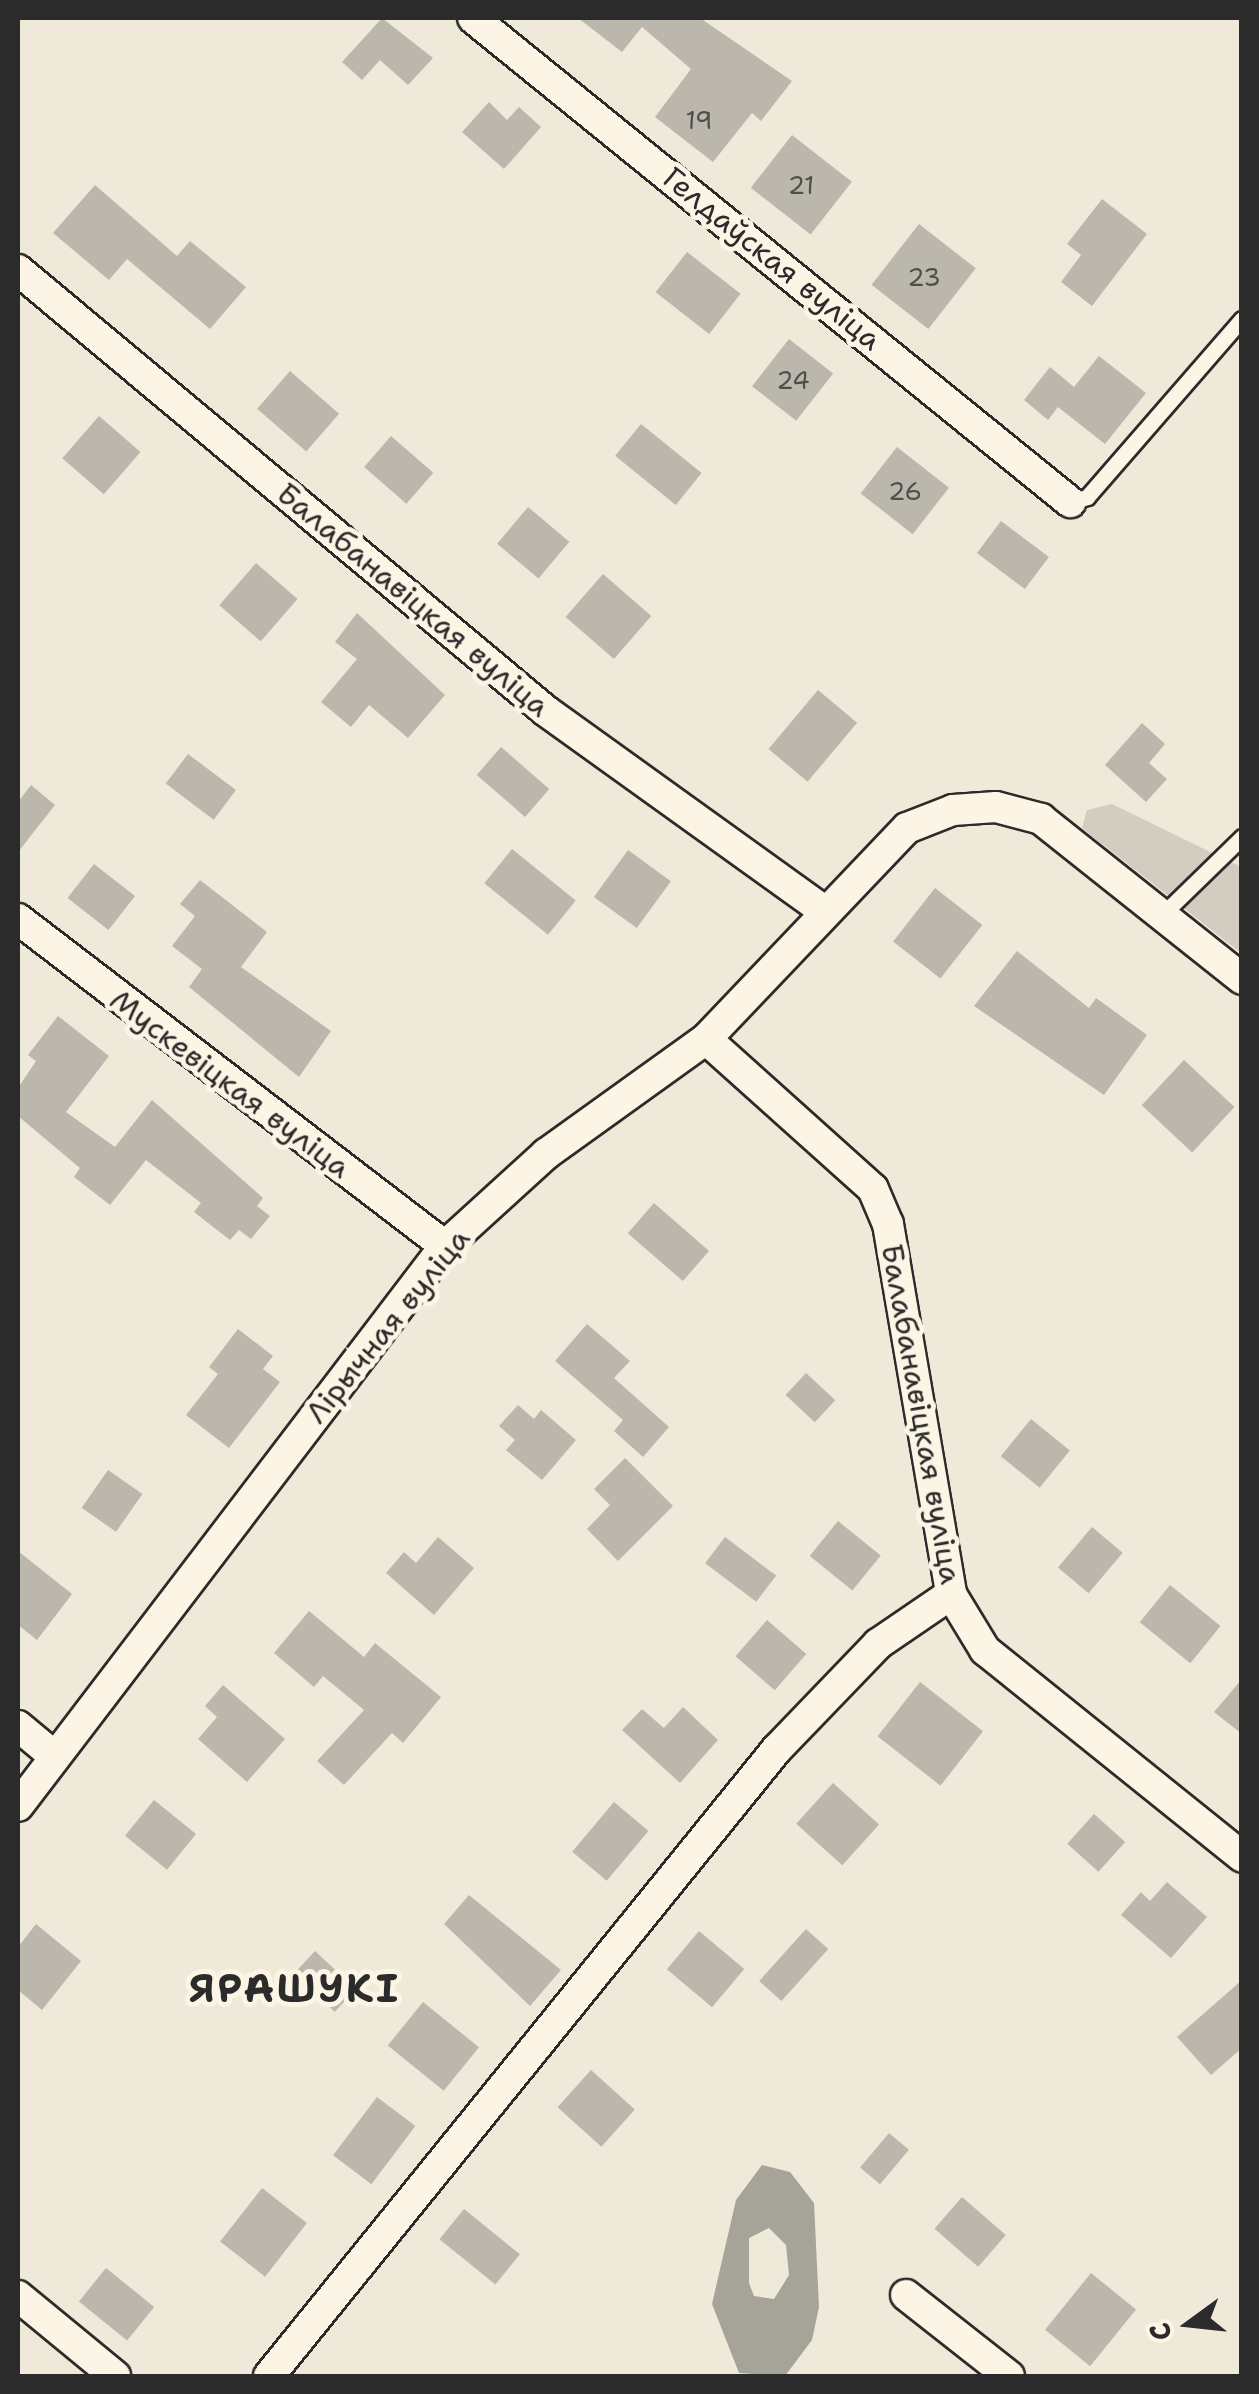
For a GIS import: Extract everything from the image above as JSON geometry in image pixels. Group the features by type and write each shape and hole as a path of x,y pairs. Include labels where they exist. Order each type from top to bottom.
{"street":[{"name":"Гелдаўская вуліца","path":"474,18 1070,502"},
{"name":"Балабанавіцкая вуліца","path":"18,270 546,711 824,910"},
{"name":"Лірычная вуліца","path":"18,1806 445,1246 546,1154 706,1039 824,910 906,828 953,810 996,806 1041,820 1242,979"},
{"name":"Мускевіцкая вуліца","path":"18,919 445,1246"},
{"name":"Балабанавіцкая вуліца","path":"706,1039 850,1161 881,1206 951,1594 985,1650 1242,1858"},
{"path":"269,2376 777,1749 878,1644 951,1594"},
{"path":"18,1726 54,1756"},
{"path":"906,2294 1009,2376"},
{"path":"18,2296 115,2376"}],"lane":[{"path":"1070,502 1087,497 1242,319"},
{"path":"1162,915 1242,837"}],"shaded area":[{"path":"1112,804 1241,867 1241,953 1082,828 1087,810"},
{"path":"762,2165 790,2172 814,2203 819,2307 812,2340 785,2376 739,2373 712,2304 736,2200","holes":["769,2228 786,2245 789,2275 774,2299 754,2296 749,2283 749,2238"]}],"building":[{"path":"382,18 433,58 408,85 380,60 362,80 342,62"},
{"path":"578,18 700,18 792,81 761,121 752,113 713,162 655,117 691,69 642,27 622,52"},
{"path":"489,102 507,120 519,107 541,127 504,169 462,132"},
{"path":"792,135 852,182 811,235 751,188"},
{"path":"95,185 177,256 190,241 246,287 210,329 127,259 109,280 53,233"},
{"path":"1102,199 1147,234 1092,306 1061,282 1081,255 1067,244"},
{"path":"919,224 976,268 928,329 872,285"},
{"path":"687,252 741,294 709,334 656,292"},
{"path":"789,339 833,373 796,421 752,386"},
{"path":"1099,356 1146,393 1105,444 1058,407 1048,420 1024,400 1050,367 1074,387"},
{"path":"290,371 339,414 306,451 257,409"},
{"path":"99,416 141,452 104,494 62,458"},
{"path":"641,424 702,473 676,505 615,456"},
{"path":"391,436 433,473 406,504 364,467"},
{"path":"897,447 949,488 913,534 861,493"},
{"path":"528,507 569,542 539,578 497,544"},
{"path":"1001,521 1049,557 1025,589 977,553"},
{"path":"256,563 298,599 261,641 219,605"},
{"path":"603,574 651,616 614,659 566,617"},
{"path":"357,613 445,695 408,738 369,705 351,727 321,702 357,659 335,642"},
{"path":"818,690 857,723 808,782 769,749"},
{"path":"1142,723 1165,744 1149,763 1167,779 1146,802 1105,765"},
{"path":"501,747 549,789 525,817 477,775"},
{"path":"188,754 236,790 214,820 166,784"},
{"path":"31,785 55,805 18,852 18,802"},
{"path":"512,849 576,901 548,935 484,883"},
{"path":"628,850 671,881 637,928 594,897"},
{"path":"94,864 135,896 109,930 68,898"},
{"path":"200,880 267,932 241,967 331,1031 299,1077 189,987 202,969 172,946 195,916 180,904"},
{"path":"935,888 982,925 940,979 893,942"},
{"path":"1017,951 1089,1008 1096,998 1147,1035 1104,1095 974,1006"},
{"path":"58,1016 109,1056 66,1112 115,1147 152,1100 263,1198 257,1206 270,1216 251,1239 239,1230 230,1240 194,1212 201,1203 146,1160 110,1205 74,1177 80,1168 18,1116 18,1088 36,1061 28,1055"},
{"path":"1184,1060 1234,1107 1192,1152 1142,1105"},
{"path":"654,1203 709,1251 683,1281 628,1233"},
{"path":"587,1324 630,1361 614,1378 669,1427 643,1457 614,1431 623,1420 555,1361"},
{"path":"238,1329 273,1356 263,1369 280,1382 229,1448 186,1415 218,1374 209,1367"},
{"path":"806,1373 835,1400 815,1422 786,1395"},
{"path":"518,1405 534,1419 541,1410 576,1440 542,1480 506,1450 515,1440 499,1426"},
{"path":"1031,1419 1070,1450 1040,1488 1001,1456"},
{"path":"625,1458 673,1506 618,1561 587,1529 610,1505 594,1489"},
{"path":"108,1470 142,1494 116,1532 82,1508"},
{"path":"838,1521 881,1556 852,1591 810,1556"},
{"path":"1092,1527 1123,1553 1089,1593 1058,1568"},
{"path":"438,1537 474,1568 434,1615 386,1573 404,1552 416,1563"},
{"path":"725,1537 776,1576 756,1602 705,1563"},
{"path":"18,1551 72,1594 37,1640 18,1625"},
{"path":"1170,1585 1221,1626 1190,1663 1140,1622"},
{"path":"309,1611 364,1657 375,1643 441,1697 403,1743 392,1733 344,1785 317,1761 364,1710 323,1676 314,1687 274,1653"},
{"path":"767,1620 806,1654 775,1690 736,1656"},
{"path":"1242,1679 1242,1734 1214,1712"},
{"path":"920,1682 983,1731 941,1786 878,1736"},
{"path":"223,1685 285,1739 247,1782 198,1739 217,1717 205,1706"},
{"path":"683,1707 718,1740 680,1783 622,1730 642,1709 664,1728"},
{"path":"833,1783 879,1824 842,1865 796,1824"},
{"path":"154,1800 196,1834 167,1870 125,1836"},
{"path":"614,1802 648,1831 607,1881 572,1852"},
{"path":"1094,1814 1125,1842 1098,1872 1067,1844"},
{"path":"1167,1882 1207,1917 1171,1958 1121,1915 1141,1892 1150,1901"},
{"path":"469,1895 561,1970 530,2006 444,1924"},
{"path":"36,1924 81,1961 42,2010 18,1990 18,1947"},
{"path":"806,1929 828,1949 781,2001 759,1981"},
{"path":"699,1931 744,1969 712,2007 667,1969"},
{"path":"315,1951 356,1989 335,2012 294,1974"},
{"path":"1242,1980 1242,2048 1211,2075 1177,2037"},
{"path":"423,2002 479,2047 444,2091 388,2046"},
{"path":"591,2070 635,2109 601,2147 558,2107"},
{"path":"377,2097 415,2126 371,2184 333,2155"},
{"path":"889,2133 909,2150 880,2184 860,2167"},
{"path":"262,2188 307,2223 265,2277 220,2242"},
{"path":"962,2197 1006,2235 978,2267 934,2229"},
{"path":"464,2209 520,2254 495,2285 439,2239"},
{"path":"106,2268 154,2307 127,2340 79,2301"},
{"path":"1091,2273 1136,2310 1090,2366 1045,2330"}],"district":[{"name":"ЯРАШУКІ","path":"295,1988"}]}
